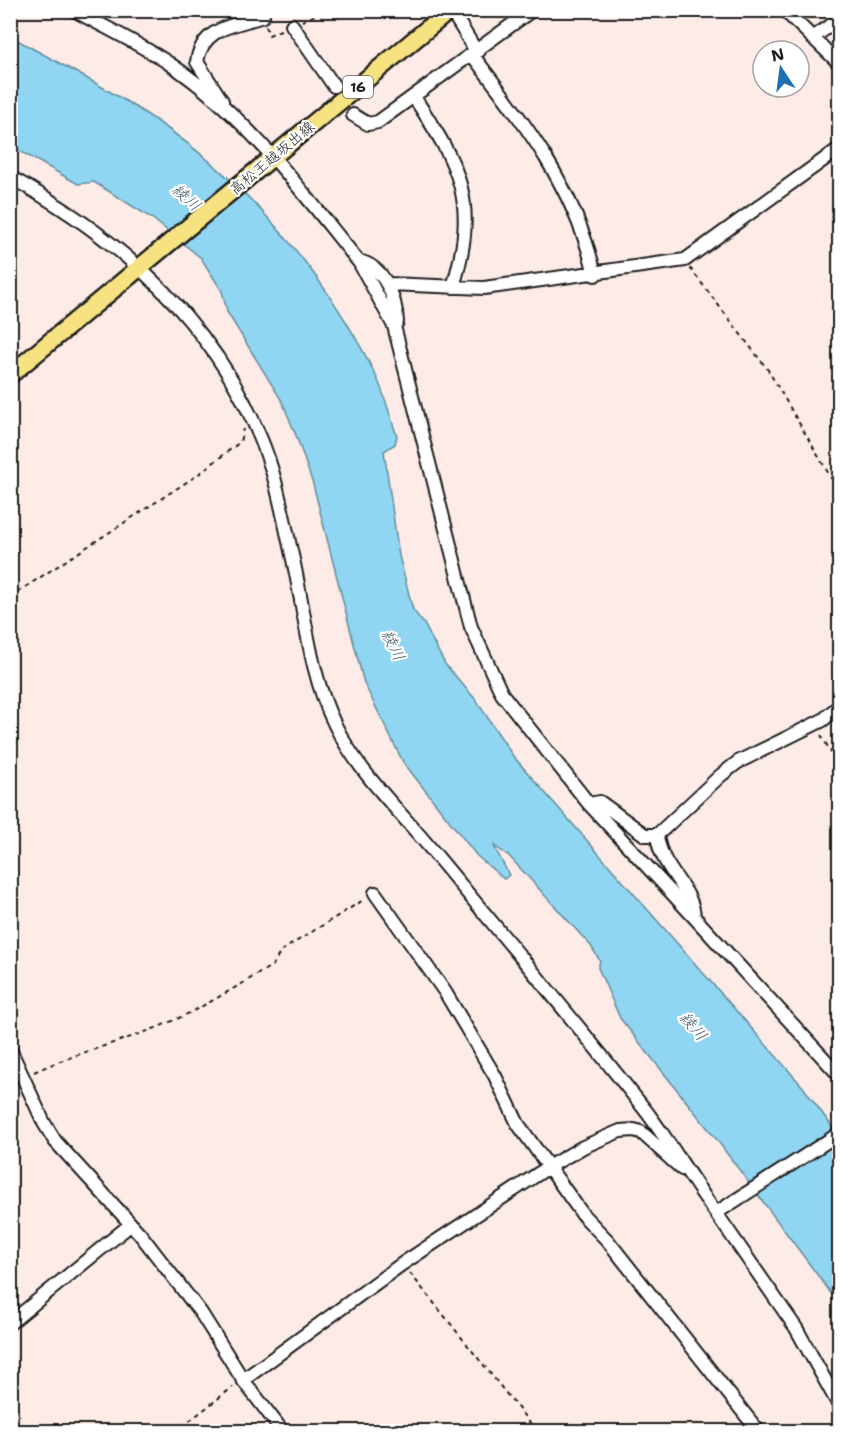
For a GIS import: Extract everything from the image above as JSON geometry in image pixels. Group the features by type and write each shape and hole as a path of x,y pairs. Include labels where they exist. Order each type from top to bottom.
{"main road":[{"name":"高松王越坂出線","path":"10,375 451,10"}],"street":[{"path":"74,10 170,64 229,113"},
{"path":"451,10 476,53 538,142 553,168 587,241 595,274"},
{"path":"353,115 368,124 378,122 476,53 532,10"},
{"path":"784,10 840,64"},
{"path":"263,16 219,30 206,38 199,46 197,62 229,113 358,261 394,326 471,627 502,694 589,804 840,1076"},
{"path":"812,38 840,19"},
{"path":"292,25 334,86"},
{"path":"414,97 448,149 462,191 463,255 453,287"},
{"path":"389,284 484,288 685,260 840,148"},
{"path":"10,177 61,206 145,263 210,345 241,393 261,439 275,484 311,651 334,724 376,785 612,1068 672,1145 689,1176"},
{"path":"358,261 365,262 389,284 397,315 397,322 394,326"},
{"path":"589,804 600,802 645,835 657,835 738,762 816,724 840,705"},
{"path":"657,835 658,849 665,864 693,905 694,917"},
{"path":"375,893 445,992 495,1076 518,1125 550,1166 583,1215 608,1241 759,1431"},
{"path":"10,1049 44,1123 56,1141 130,1225 201,1313 243,1380 283,1431"},
{"path":"243,1380 402,1264 550,1166 611,1135 634,1130 641,1132 689,1176 718,1212 796,1328 840,1407"},
{"path":"718,1212 840,1133"},
{"path":"10,1323 130,1225"}],"path":[{"path":"685,260 768,370 837,488 840,487"},
{"path":"10,597 187,482 231,448 240,441 243,429 240,419"},
{"path":"816,724 840,768"},
{"path":"23,1077 68,1057 123,1040 181,1017 273,965 281,951 375,893"},
{"path":"402,1264 537,1431"},
{"path":"175,1431 243,1380"}],"water":[{"name":"綾川","path":"10,36 137,108 210,162 275,226 304,260 330,297 376,376 397,436 395,444 384,451 399,556 413,610 424,624 445,664 476,700 513,756 803,1087 839,1136 839,1304 717,1140 620,1018 598,968 600,961 591,946 509,856 494,846 509,875 504,879 477,856 403,762 364,683 313,484 282,401 227,312 222,291 201,258 153,219 94,182 78,184 11,146"}]}
